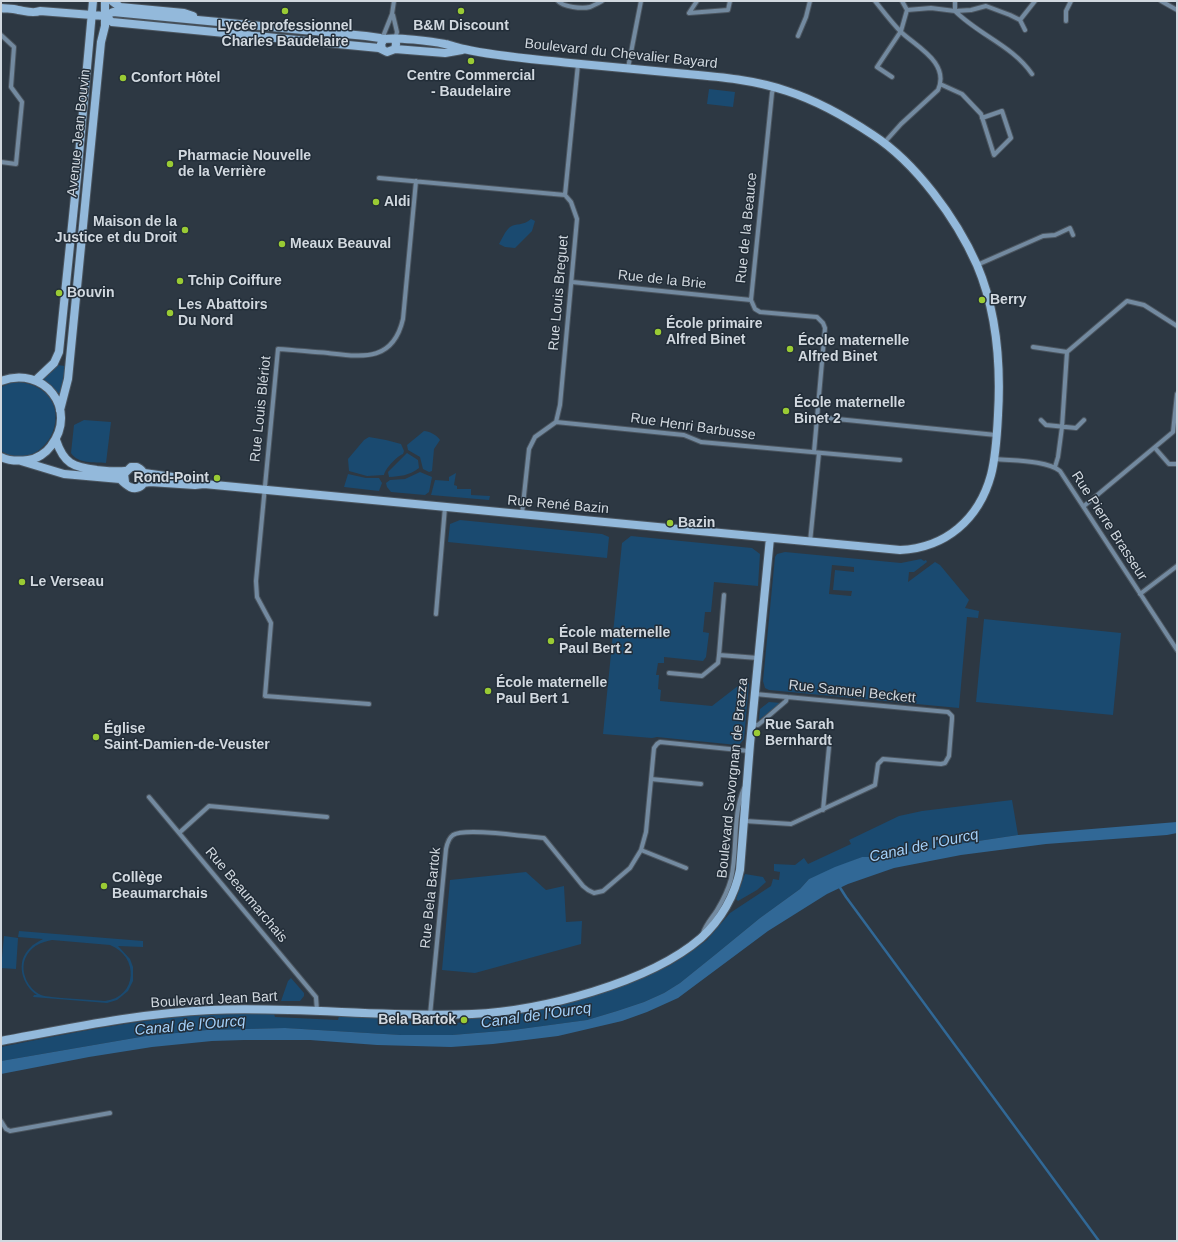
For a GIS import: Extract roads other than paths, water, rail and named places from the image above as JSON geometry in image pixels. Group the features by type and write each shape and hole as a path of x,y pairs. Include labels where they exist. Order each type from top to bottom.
{"street":[{"name":"Avenue Jean Bouvin","path":"36,380 54,363 59,352 93,1"},
{"name":"Avenue Jean Bouvin","path":"60,410 68,379 84,201 101,42 105,26 105,1"},
{"path":"112,1 120,7 184,13 211,22"},
{"path":"383,43 384,34 392,14 394,1"},
{"path":"558,1 560,4 564,5 583,7 589,7 602,1"},
{"path":"628,68 641,1"},
{"path":"697,1 689,13 728,10 730,1"},
{"path":"798,36 806,17 810,1"},
{"path":"875,1 901,31 931,57 940,73 940,84 933,95 910,115 884,143"},
{"path":"892,77 877,67 901,31 907,10 902,1"},
{"path":"955,1 955,11 964,20 1018,57 1032,74"},
{"path":"1020,20 1034,1"},
{"path":"1066,21 1066,11 1071,1"},
{"path":"1161,1 1177,10"},
{"path":"907,10 931,8 955,11 971,10 986,6 1020,20 1025,30"},
{"path":"1,8 18,10 22,12 40,11 105,16 113,12 366,36 380,38 387,52 395,49 396,44 395,39 397,32 392,14"},
{"path":"105,16 112,22 117,23 307,40 383,43 388,38 395,39"},
{"path":"1,35 14,47 11,87 22,102 16,164 1,162"},
{"name":"Boulevard du Chevalier Bayard","path":"395,39 446,44 464,49 578,64 730,78 774,87 801,95 852,121 884,143 912,169 940,203 953,222 977,265"},
{"name":"Boulevard du Chevalier Bayard","path":"395,49 445,53 464,49"},
{"path":"380,178 565,195 578,64"},
{"path":"940,84 962,94 981,114 982,118 994,155 1011,138 1002,111 982,118"},
{"name":"Rue de la Beauce","path":"774,87 772,93 751,300 755,309 760,312 817,317 823,323 825,328 817,417"},
{"name":"Rue Louis Blériot","path":"264,490 278,349 357,356 370,355 381,352 393,341 399,330 403,319 416,181"},
{"name":"Rue Louis Breguet","path":"556,422 560,405 577,219 571,202 565,195"},
{"path":"977,265 1043,236 1055,235 1070,228 1073,235"},
{"name":"Rue René Bazin","path":"143,483 204,484 890,550 908,550 937,542 956,531 964,524 976,508 986,490 994,459 999,391 998,353 990,306 977,265"},
{"name":"Rue de la Brie","path":"572,282 751,300"},
{"path":"1055,467 1058,457 1062,427 1067,352 1127,301 1144,305 1177,326"},
{"path":"1034,347 1067,352"},
{"path":"1,380 13,377 25,377 36,380 47,387 56,398 60,410 61,421 56,440 49,449 39,456 31,460 21,461"},
{"path":"1084,506 1173,432 1177,394"},
{"path":"814,452 817,417 996,435"},
{"path":"1041,420 1046,425 1076,428 1084,420"},
{"path":"522,515 529,449 535,437 556,422"},
{"name":"Rue Henri Barbusse","path":"556,422 684,435 701,442 900,460"},
{"path":"2,458 21,461 64,474 120,479 127,485 134,488 141,486 145,480 144,473 140,468 134,466 125,471 107,471 76,467 65,459 60,452 56,440"},
{"path":"1155,448 1169,464 1177,464"},
{"path":"810,542 819,453"},
{"name":"Rue Pierre Brasseur","path":"994,459 1044,464 1055,467 1062,474 1177,650"},
{"path":"125,471 123,477 125,482"},
{"name":"Rue René Bazin","path":"144,473 194,480 204,484"},
{"path":"264,490 256,581 257,597 271,623 265,696 368,704"},
{"path":"436,614 445,507"},
{"name":"Boulevard Savorgnan de Brazza","path":"430,1015 510,1011 547,1004 623,981 654,968 680,953 702,937 721,915 730,901 740,870 770,538"},
{"path":"1140,594 1177,566"},
{"path":"670,673 702,676 718,663 724,595"},
{"path":"719,654 758,658"},
{"name":"Rue Samuel Beckett","path":"755,694 948,712 952,716 949,756 945,763 883,759 878,764 875,785 823,810"},
{"path":"752,724 758,724 786,701 787,697"},
{"name":"Rue Bela Bartok","path":"430,1015 446,849 454,834 468,832 544,838 583,886 594,893 598,893 607,888 630,868 641,850 646,832 654,748 657,744 660,742 750,751"},
{"path":"745,821 791,824 823,810 829,747"},
{"path":"651,779 702,784"},
{"path":"702,937 706,926 723,900 730,881 734,859 739,800 747,781"},
{"name":"Rue Beaumarchais","path":"148,797 179,832 316,997 317,1011"},
{"path":"179,832 210,806 327,817"},
{"path":"641,850 686,868"},
{"name":"Boulevard Jean Bart","path":"1,1041 161,1014 246,1009 430,1015"},
{"path":"1,1121 6,1129 10,1131 110,1113"}],"waterway":[{"path":"839,886 1099,1241"}],"place":[{"name":"Lycée professionnel Charles Baudelaire","path":"285,11"},
{"name":"B&M Discount","path":"461,11"},
{"name":"Centre Commercial - Baudelaire","path":"471,61"},
{"name":"Confort Hôtel","path":"123,78"},
{"name":"Pharmacie Nouvelle de la Verrière","path":"170,164"},
{"name":"Aldi","path":"376,202"},
{"name":"Maison de la Justice et du Droit","path":"185,230"},
{"name":"Meaux Beauval","path":"282,244"},
{"name":"Tchip Coiffure","path":"180,281"},
{"name":"Bouvin","path":"59,293"},
{"name":"Berry","path":"982,300"},
{"name":"Les Abattoirs Du Nord","path":"170,313"},
{"name":"École primaire Alfred Binet","path":"658,332"},
{"name":"École maternelle Alfred Binet","path":"790,349"},
{"name":"École maternelle Binet 2","path":"786,411"},
{"name":"Rond-Point","path":"217,478"},
{"name":"Bazin","path":"670,523"},
{"name":"Le Verseau","path":"22,582"},
{"name":"École maternelle Paul Bert 2","path":"551,641"},
{"name":"École maternelle Paul Bert 1","path":"488,691"},
{"name":"Rue Sarah Bernhardt","path":"757,733"},
{"name":"Église Saint-Damien-de-Veuster","path":"96,737"},
{"name":"Collège Beaumarchais","path":"104,886"},
{"name":"Bela Bartok","path":"464,1020"}],"water label":[{"name":"Canal de l'Ourcq","path":"924,846"},
{"name":"Canal de l'Ourcq","path":"536,1016"},
{"name":"Canal de l'Ourcq","path":"190,1026"}]}
